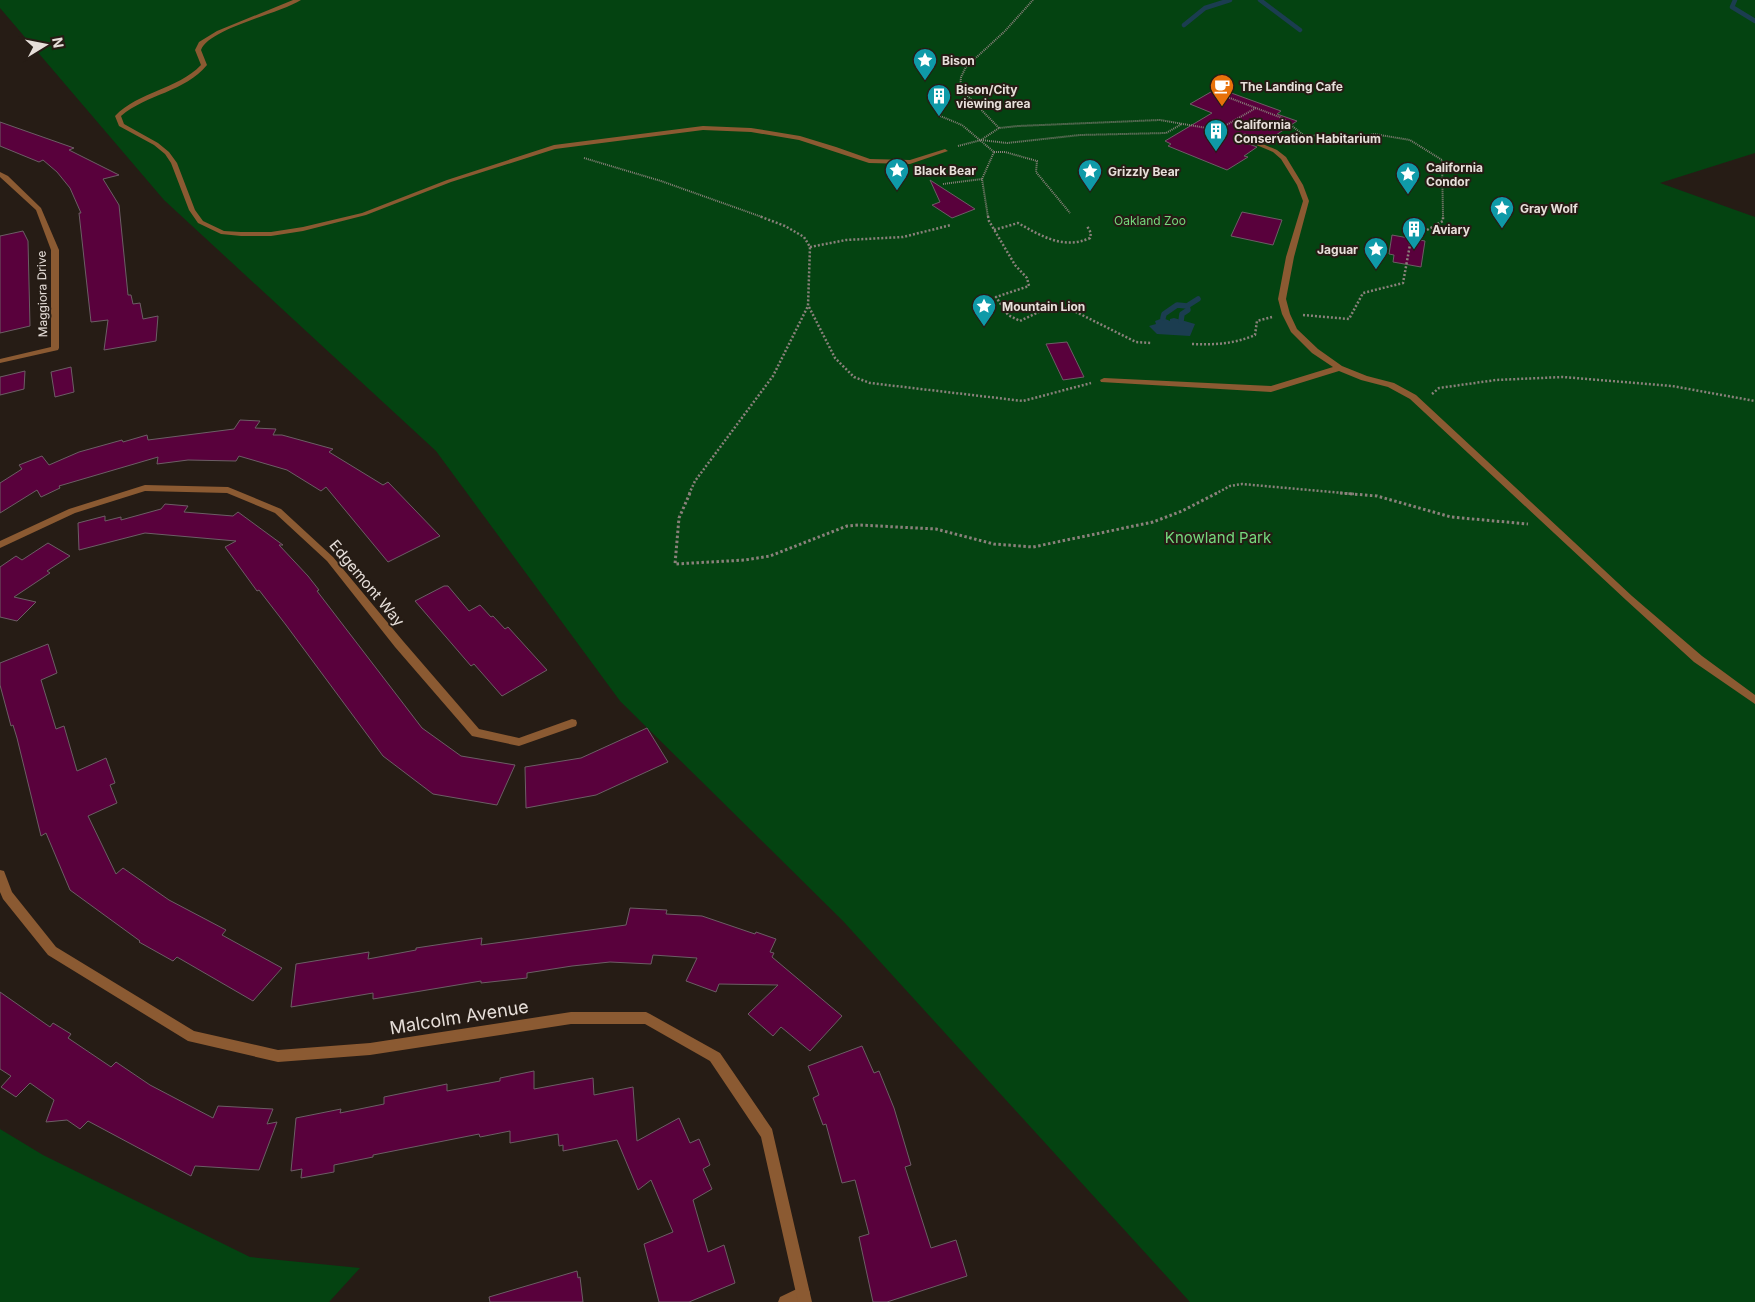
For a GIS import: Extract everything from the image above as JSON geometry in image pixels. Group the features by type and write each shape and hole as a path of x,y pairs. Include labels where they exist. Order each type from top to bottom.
{"street":[{"path":"298,0 219,32 200,43 198,50 204,65 200,72 188,80 138,101 125,108 118,116 121,125 156,144 167,153 174,163 192,210 200,222 223,233 271,234 335,222 364,214 449,181 550,148 703,128 728,128 800,138 869,161 910,162 945,151"},
{"path":"1244,138 1275,151 1284,158 1300,185 1306,200 1290,257 1282,299 1286,314 1294,330 1301,338 1315,351 1339,368 1364,378 1391,385 1421,403 1629,598 1698,659 1755,700"},
{"name":"Maggiora Drive","path":"0,174 6,177 40,209 55,250 55,348 0,361"},
{"path":"1104,380 1271,389 1339,368"},
{"name":"Edgemont Way","path":"0,545 72,511 145,488 228,490 278,511 330,559 399,644 476,733 519,742 572,722"},
{"name":"Malcolm Avenue","path":"0,876 7,895 52,951 192,1037 278,1056 370,1049 571,1018 646,1018 715,1057 767,1134 804,1298"},
{"path":"785,1302 804,1298"}],"path":[{"path":"999,128 960,88 961,77 966,67 1005,31 1033,0"},
{"path":"1192,344 1216,346 1243,341 1255,335 1257,321 1286,314 1349,319 1363,292 1402,283 1411,239 1443,221 1442,160 1410,140 1374,134 1348,141 1318,135 1306,137 1282,118 1222,95 1218,97"},
{"path":"945,151 981,140 999,128 1160,120 1218,130 1256,108"},
{"path":"940,116 962,125 994,152 1005,152 1037,160 1036,172 1070,213"},
{"path":"981,140 1007,143 1080,135 1166,133 1182,124"},
{"path":"550,148 661,180 739,208 785,226 804,237 810,247 808,306 773,376 695,481 679,518 675,564 745,560 770,556 847,526 859,524 936,530 994,544 1033,547 1153,522 1182,511 1230,486 1242,484 1377,496 1451,517 1512,524 1548,521"},
{"path":"994,152 982,179 989,220 1016,265 1027,278 1029,286 996,297 1008,315 1020,321 1053,305 1074,311 1136,342 1152,343"},
{"path":"944,184 982,179"},
{"path":"994,230 1018,223 1057,242 1068,244 1082,243 1090,238 1091,233 1087,226"},
{"path":"810,247 846,240 903,237 951,225"},
{"path":"808,306 836,358 854,377 870,383 1023,401 1104,380"},
{"path":"1421,403 1439,388 1496,380 1563,377 1672,386 1755,401"}],"green space":[{"name":"Knowland Park","path":"0,0 1755,0 1755,153 1660,183 1755,217 1755,1302 1190,1302 843,921 620,701 436,451 164,200 0,8"},
{"path":"0,1129 43,1155 250,1257 360,1268 329,1302 0,1302"}],"water":[{"path":"1163,318 1170,321 1170,319 1174,318 1195,324 1190,336 1157,334 1149,326 1156,324 1155,321"}],"building":[{"path":"1216,89 1281,111 1277,114 1297,121 1264,143 1245,134 1240,136 1241,141 1257,147 1244,156 1248,157 1227,170 1168,146 1171,144 1165,141 1212,113 1190,104"},
{"path":"0,122 74,148 69,150 119,175 103,179 119,205 128,295 131,295 133,304 140,303 143,319 158,316 156,341 104,350 108,320 91,322 79,213 81,213 70,188 57,172 43,160 39,162 0,146"},
{"path":"930,180 975,209 952,218 932,205 940,202"},
{"path":"1242,212 1282,220 1273,245 1231,236"},
{"path":"23,231 28,241 30,326 0,333 0,236"},
{"name":"Aviary","path":"1392,235 1425,241 1421,267 1393,262 1394,255 1389,254"},
{"path":"1067,342 1084,377 1063,380 1046,344"},
{"path":"71,367 74,392 55,397 51,372"},
{"path":"25,371 24,389 0,395 0,377"},
{"path":"240,420 260,421 255,428 276,429 273,435 282,435 333,449 329,452 383,485 388,482 440,536 388,562 326,487 321,491 287,470 239,456 236,461 188,460 157,464 158,457 59,486 60,488 41,497 37,490 0,513 0,483 22,469 19,465 42,456 49,465 79,452 122,440 123,442 147,435 148,440 234,429"},
{"path":"165,504 188,506 184,512 233,516 238,512 283,545 279,545 319,590 317,591 422,728 461,756 515,765 497,805 433,794 383,756 286,625 259,590 257,591 225,547 236,541 145,533 79,550 78,523 105,516 105,521 121,517 121,520 161,509"},
{"path":"48,543 70,556 47,571 50,573 14,597 36,602 17,621 0,617 0,567 16,556 22,560"},
{"path":"444,586 448,586 469,611 480,605 505,629 508,627 547,670 502,696 474,664 471,666 415,601"},
{"path":"48,644 57,673 41,680 56,729 64,726 77,771 106,758 115,783 110,785 117,803 88,816 116,874 123,868 169,900 226,930 222,935 282,968 253,1001 177,957 173,961 139,942 70,890 46,833 41,836 17,738 13,725 11,726 0,685 0,663"},
{"path":"647,728 668,762 596,795 526,808 525,767 581,758"},
{"path":"630,908 667,910 666,914 702,916 776,939 770,952 774,953 772,957 842,1016 810,1051 781,1027 773,1036 748,1014 778,985 719,984 716,992 686,981 697,958 653,955 651,964 610,962 572,966 527,973 527,978 481,983 481,981 373,999 373,993 291,1007 296,964 369,952 368,959 416,950 416,948 482,938 481,945 626,925"},
{"path":"0,992 50,1027 53,1023 71,1034 68,1038 111,1067 116,1062 150,1085 213,1118 218,1106 273,1109 267,1124 277,1122 259,1170 195,1166 191,1176 88,1121 80,1129 67,1120 46,1122 54,1100 30,1083 16,1097 1,1087 11,1076 0,1069"},
{"path":"862,1046 874,1073 879,1071 894,1108 911,1165 905,1167 931,1248 956,1240 967,1276 887,1302 873,1302 859,1237 869,1234 855,1180 842,1183 826,1124 823,1125 813,1098 819,1095 808,1066"},
{"path":"534,1071 534,1089 593,1078 594,1095 633,1087 637,1141 679,1118 690,1143 699,1139 710,1165 703,1169 712,1189 693,1200 708,1252 724,1245 735,1283 689,1302 659,1302 644,1244 673,1232 651,1180 638,1190 617,1140 563,1151 563,1145 559,1146 558,1134 510,1143 510,1131 480,1137 479,1134 373,1155 373,1157 334,1165 334,1172 301,1178 302,1169 291,1171 296,1118 341,1109 340,1113 384,1104 384,1097 447,1084 447,1091 500,1081 500,1078"},
{"path":"577,1271 578,1278 580,1277 583,1302 490,1302 489,1297"}],"waterway":[{"path":"1184,25 1205,8 1230,0"},
{"path":"1260,0 1300,30"},
{"path":"1735,0 1732,7 1755,21"},
{"path":"1187,306 1198,299"},
{"path":"1163,318 1164,314 1177,305 1187,306"},
{"path":"1181,321 1182,314 1188,310 1187,306"}],"place":[{"name":"Bison","path":"925,81"},
{"name":"The Landing Cafe","path":"1222,107"},
{"name":"Bison/City viewing area","path":"939,117"},
{"name":"California Conservation Habitarium","path":"1216,152"},
{"name":"Black Bear","path":"897,191"},
{"name":"Grizzly Bear","path":"1090,192"},
{"name":"California Condor","path":"1408,195"},
{"name":"Gray Wolf","path":"1502,229"},
{"name":"Aviary","path":"1414,250"},
{"name":"Jaguar","path":"1376,270"},
{"name":"Mountain Lion","path":"984,327"}],"park label":[{"name":"Oakland Zoo","path":"1150,220"}]}
